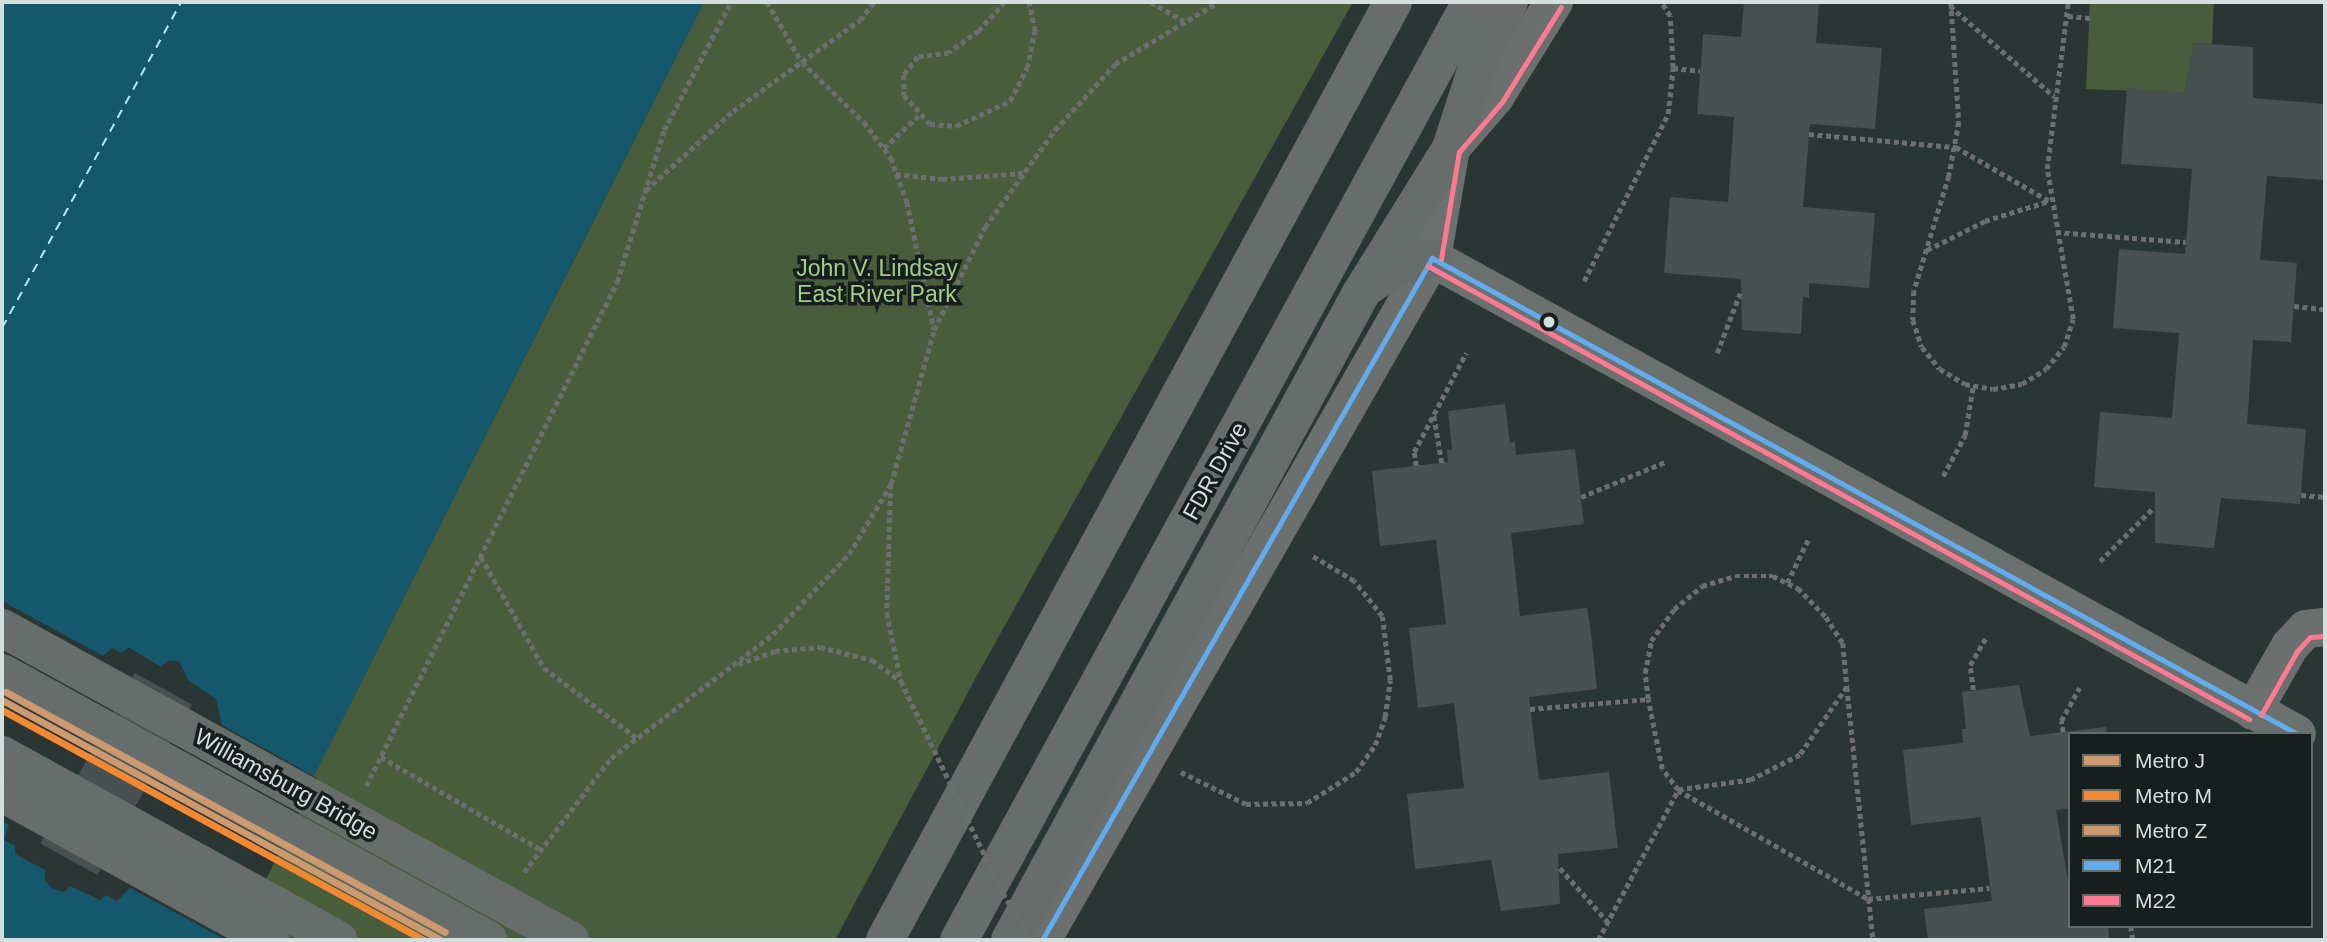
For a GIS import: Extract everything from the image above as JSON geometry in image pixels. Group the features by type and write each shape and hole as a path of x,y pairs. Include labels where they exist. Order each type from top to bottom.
{"highway":[{"path":"885,940 1393,2"},
{"name":"FDR Drive","path":"959,940 1471,2"},
{"path":"1010,940 1360,295 1451,148 1481,55 1509,2"},
{"path":"1360,295 1399,265 1432,258"},
{"name":"Williamsburg Bridge","path":"2,628 570,940"},
{"name":"Williamsburg Bridge","path":"2,673 488,940"},
{"path":"2,755 338,940"},
{"path":"2,793 270,940"}],"main road":[{"path":"1451,148 1432,258 2293,732"}],"street":[{"path":"1451,148 1503,86 1554,2"},
{"path":"1042,940 1432,258"},
{"path":"2253,711 2290,646 2306,629 2325,627"}],"path":[{"path":"362,794 617,282 664,130 731,2"},
{"path":"767,2 802,62 864,122 884,148 896,174 934,330"},
{"path":"645,191 733,111 860,20 874,2"},
{"path":"1005,2 979,31 949,53 918,57 904,75 904,95 918,116 930,124 956,126 1010,101 1027,68 1035,32 1029,2"},
{"path":"1151,2 1184,21"},
{"path":"1031,940 990,869 901,681 887,613 891,484 934,330 985,226 1055,130 1115,64 1218,2"},
{"path":"1584,281 1668,114 1673,68 1670,16 1661,2"},
{"path":"1950,4 1960,93 1956,148 1914,291 1916,334 1940,369 1973,386 1993,389 2022,384 2046,369 2064,347 2073,304 2049,201 2047,169 2068,2"},
{"path":"1950,4 2055,97"},
{"path":"2068,16 2090,18"},
{"path":"1673,68 1700,71"},
{"path":"884,148 918,116"},
{"path":"1809,134 1956,148 2049,201"},
{"path":"896,174 942,178 1023,173"},
{"path":"1926,250 1985,220 2049,201"},
{"path":"2056,232 2186,242"},
{"path":"1717,353 1740,293"},
{"path":"2294,306 2325,309"},
{"path":"1416,466 1414,452 1466,353"},
{"path":"1943,476 1965,435 1973,386"},
{"path":"1434,415 1442,463"},
{"path":"1581,497 1665,462"},
{"path":"519,882 540,849 611,758 773,634 849,554 891,484"},
{"path":"2301,495 2325,497"},
{"path":"2100,561 2154,507"},
{"path":"1787,583 1808,540"},
{"path":"481,556 544,668 637,738"},
{"path":"1180,771 1246,804 1307,803 1356,772 1375,745 1385,718 1390,680 1382,616 1354,581 1312,556"},
{"path":"1873,940 1868,899 1843,643 1826,617 1787,583 1773,576 1735,576 1702,586 1674,609 1651,641 1644,673 1662,769 1678,790 1868,899 1990,888"},
{"path":"1973,691 1970,665 1986,637"},
{"path":"732,666 775,651 820,647 872,660 901,681"},
{"path":"1678,790 1751,780 1800,755 1847,687"},
{"path":"2063,732 2061,721 2079,688"},
{"path":"1530,709 1648,699"},
{"path":"380,757 540,849"},
{"path":"1598,940 1678,790"},
{"path":"1560,868 1608,922"}],"green space":[{"name":"John V. Lindsay East River Park","path":"704,2 1353,2 980,670 835,940 231,940"},
{"path":"2090,2 2214,2 2212,44 2194,43 2185,93 2086,89"}],"water":[{"path":"2,2 704,2 231,940 2,940"}],"pier":[{"path":"2,601 103,656 112,648 122,653 128,647 161,667 168,661 179,661 188,680 216,699 222,725 317,778 235,940 226,940 130,888 117,901 106,895 100,900 70,886 65,892 53,889 45,881 45,870 15,854 15,846 4,840 9,825 2,821"}],"building":[{"path":"1744,2 1819,2 1816,43 1882,48 1875,129 1810,124 1803,207 1875,213 1869,288 1809,283 1809,298 1803,297 1801,334 1742,330 1741,279 1664,273 1670,197 1728,202 1734,117 1697,114 1703,34 1741,37"},
{"path":"2194,43 2253,47 2253,98 2325,104 2324,180 2267,176 2260,260 2297,263 2291,342 2253,340 2247,424 2306,429 2300,504 2221,498 2214,548 2155,543 2155,492 2094,487 2100,412 2172,418 2179,333 2113,328 2119,249 2185,254 2192,169 2121,164 2127,88 2185,93"},
{"path":"1505,404 1510,443 1515,442 1516,455 1575,449 1584,524 1511,533 1520,616 1587,608 1590,625 1597,689 1529,697 1539,780 1609,772 1618,848 1558,854 1560,904 1501,911 1491,860 1415,869 1407,794 1464,788 1454,703 1418,708 1409,628 1446,624 1436,540 1380,546 1372,471 1448,462 1447,450 1452,450 1448,411"},
{"path":"135,673 192,705 97,875 40,844"},
{"path":"2019,685 2030,736 2106,727 2107,732 2068,732 2068,808 2056,810 2068,881 2068,928 2108,928 2109,940 1928,940 1924,909 1992,901 1981,817 1911,825 1903,750 1963,743 1962,729 1966,729 1962,692"}],"ferry route":[{"path":"2,328 181,2"}],"metro line":[{"name":"Z","path":"6,692 445,932"},
{"name":"J","path":"2,700 441,940"},
{"name":"M","path":"2,710 423,940"}],"transit line":[{"name":"M22","path":"1441,259 1459,152 1502,102 1561,7"},
{"name":"M21","path":"1432,258 2293,732"},
{"name":"M21","path":"1042,940 1432,258"},
{"name":"M22","path":"1428,266 2249,719"},
{"name":"M22","path":"2261,715 2297,651 2310,637 2325,636"}]}
